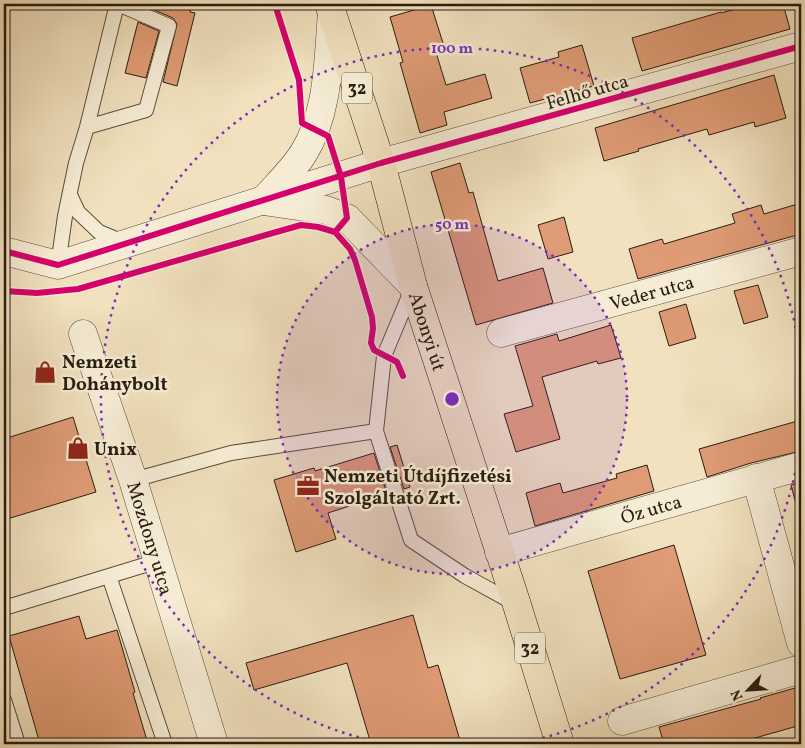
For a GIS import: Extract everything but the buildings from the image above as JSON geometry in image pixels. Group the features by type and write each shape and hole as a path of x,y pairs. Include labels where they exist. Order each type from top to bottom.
{"main road":[{"name":"Abonyi út","path":"331,8 381,163 412,286 517,605 560,744"}],"street":[{"path":"263,201 302,155 314,130 325,92 331,8"},
{"name":"Felhő utca","path":"58,264 381,163 801,46"},
{"path":"263,201 326,210 347,218 412,286"},
{"name":"Veder utca","path":"502,333 801,250"},
{"path":"4,252 58,264"},
{"name":"Mozdony utca","path":"83,334 133,480 214,744"},
{"name":"Őz utca","path":"499,552 801,466"},
{"path":"756,478 801,643"},
{"path":"622,721 801,669"}],"lane":[{"path":"58,264 76,164 118,4 169,26 146,110 87,127"},
{"path":"70,195 78,212 99,232 127,243"},
{"path":"412,286 384,356 376,430 411,540 465,576 517,605"},
{"path":"133,480 231,453 376,430"},
{"path":"4,608 158,561"},
{"path":"109,576 165,744"},
{"path":"4,700 18,744"}],"cycle path":[{"path":"277,11 299,80 302,123 328,136 341,177 347,218 335,232 350,249 355,260 372,317 371,343 374,350 397,362 403,376"},
{"path":"4,251 58,265 381,163 801,46"},
{"path":"4,291 37,293 78,289 301,225 335,232"}],"place":[{"name":"Nemzeti Dohánybolt","path":"45,372"},
{"name":"Unix","path":"78,448"},
{"name":"Nemzeti Útdíjfizetési Szolgáltató Zrt.","path":"308,486"}]}
